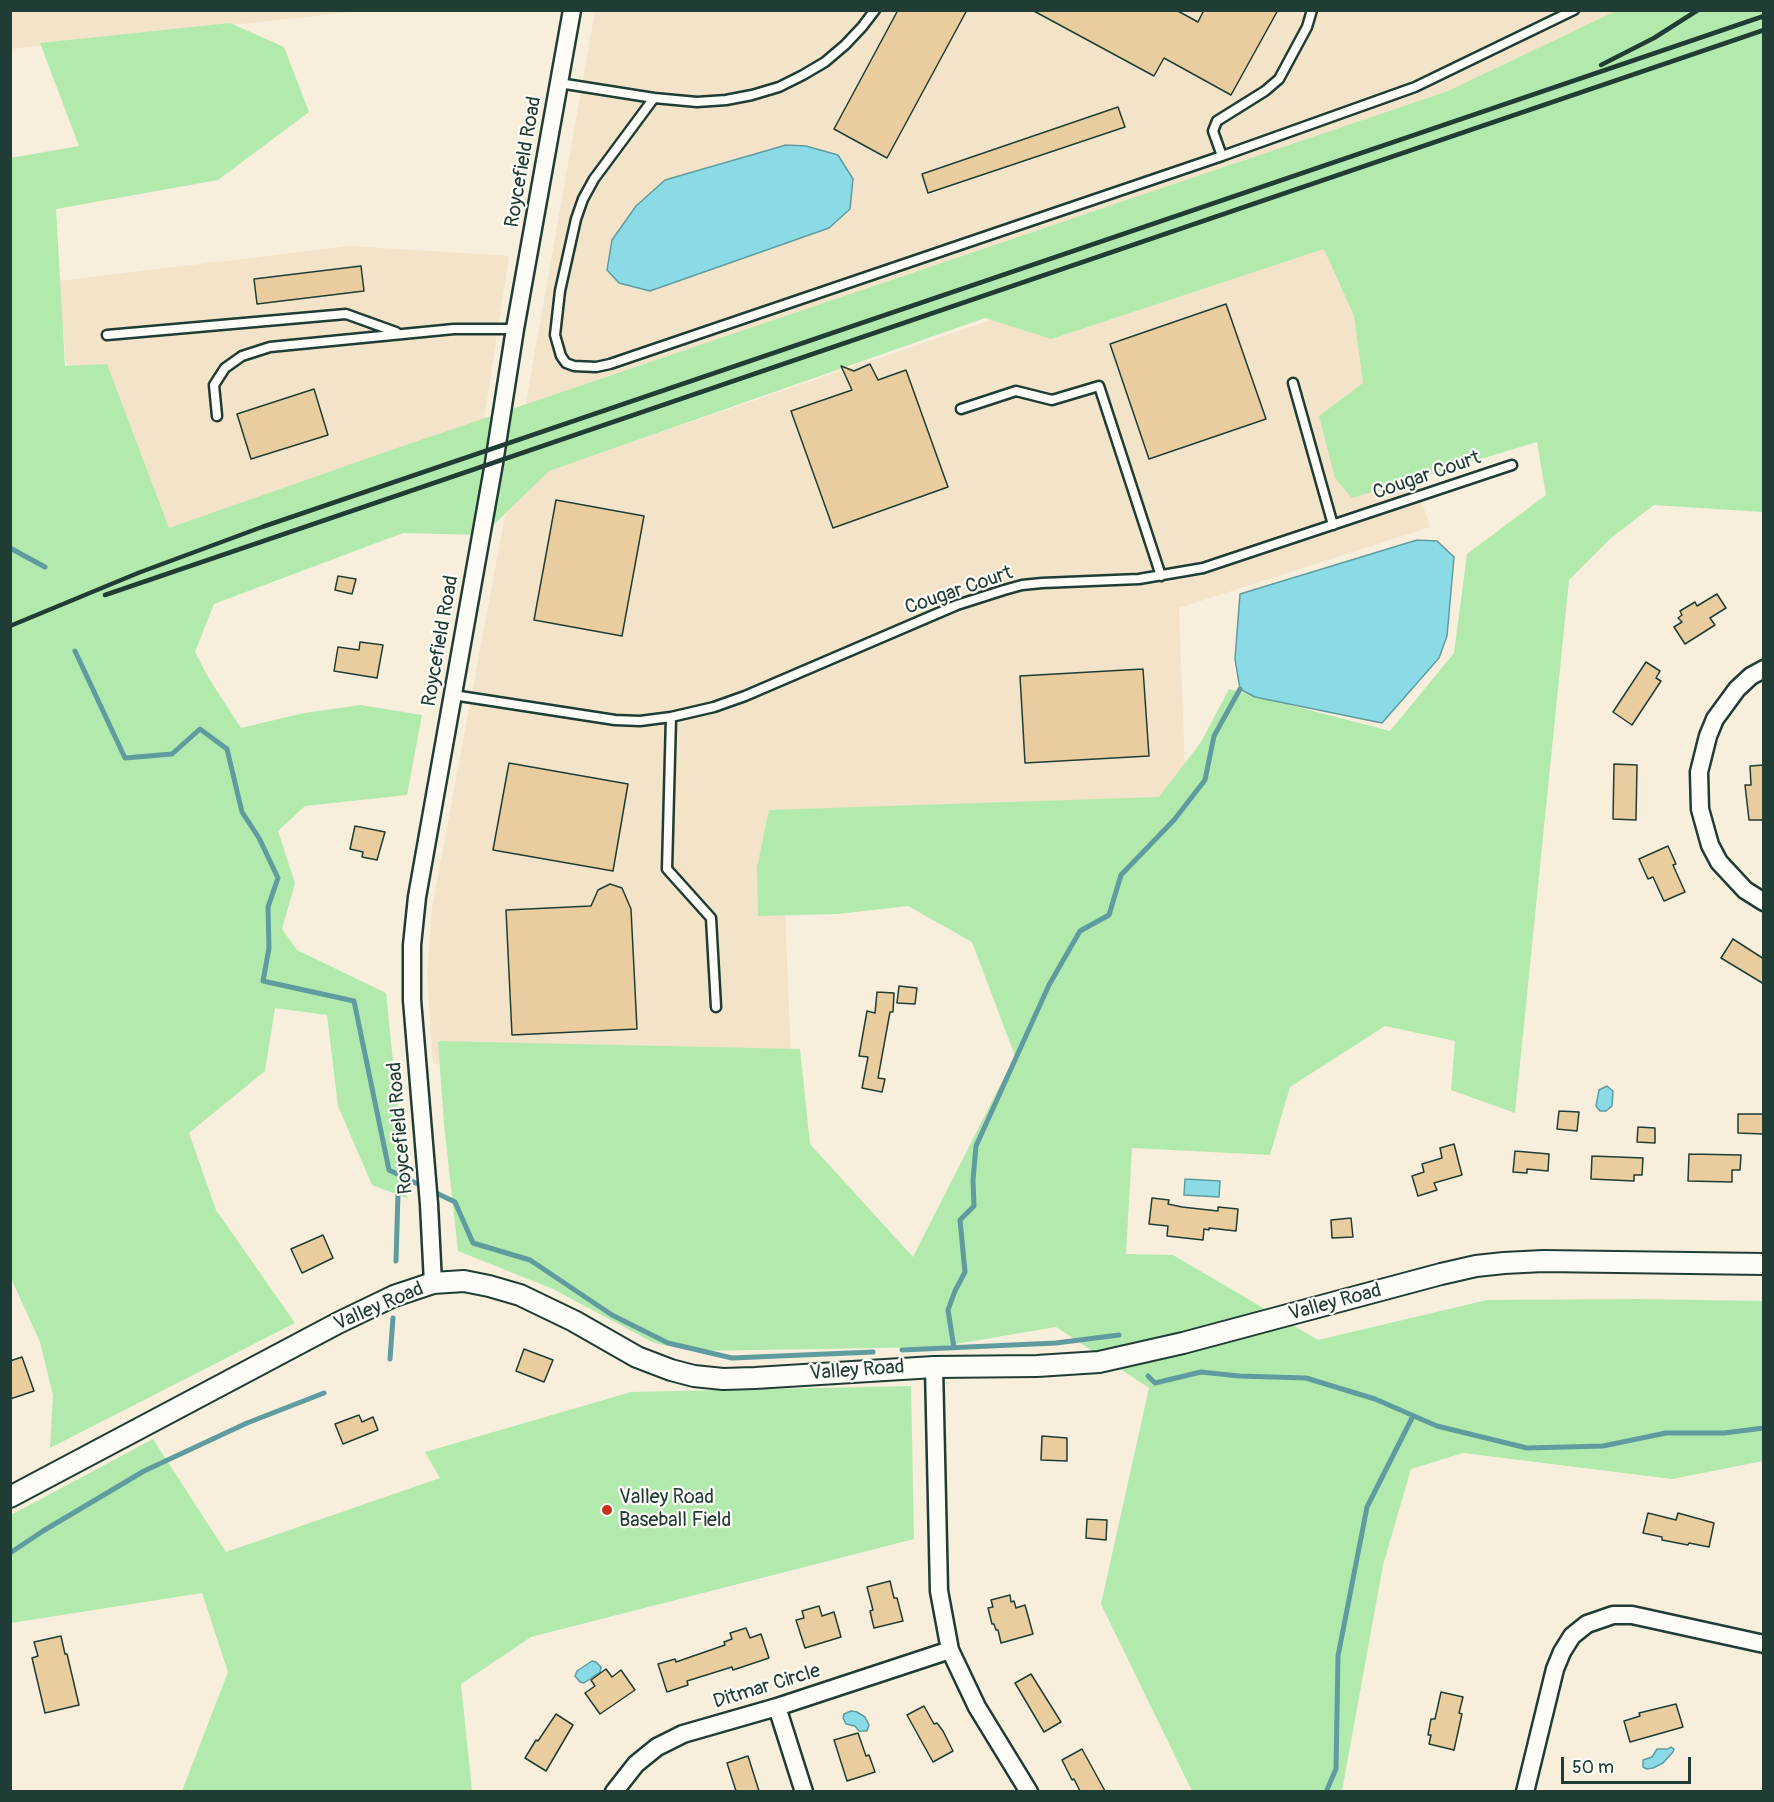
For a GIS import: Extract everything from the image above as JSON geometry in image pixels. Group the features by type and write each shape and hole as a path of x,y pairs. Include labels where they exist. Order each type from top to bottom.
{"street":[{"name":"Roycefield Road","path":"433,1283 429,1204 412,1000 412,945 423,861 496,456 515,329 572,10"},
{"path":"1764,669 1751,676 1737,689 1716,719 1708,736 1699,772 1700,809 1710,845 1719,862 1745,890 1764,902"},
{"name":"Valley Road","path":"10,1497 338,1323 394,1296 433,1283 464,1281 520,1295 574,1321 637,1357 672,1371 723,1379 934,1366 1037,1366 1099,1362 1183,1343 1476,1266 1543,1261 1764,1264"},
{"path":"934,1366 939,1591 950,1650 977,1707 1029,1791"},
{"path":"1525,1791 1562,1652 1572,1636 1587,1624 1613,1615 1632,1615 1764,1644"},
{"name":"Ditmar Circle","path":"614,1791 636,1764 657,1747 683,1734 777,1707 950,1650"},
{"path":"777,1707 804,1791"}],"lane":[{"path":"559,83 654,98 697,102 753,95 779,87 825,63 862,27 875,10"},
{"path":"1222,156 1213,131 1217,121 1265,91 1279,79 1306,27 1312,10"},
{"path":"654,98 594,179 583,199 576,219 560,291 555,335 561,356 566,363 574,366 596,367 609,364 1222,156 1415,87 1574,10"},
{"path":"108,335 346,314 399,333"},
{"path":"217,416 213,385 225,368 242,356 270,346 454,328 515,329"},
{"path":"1293,383 1333,525"},
{"path":"961,409 1016,391 1052,400 1098,386 1161,576"},
{"name":"Cougar Court","path":"453,695 615,720 640,721 670,717 714,707 746,696 957,605 1004,590 1042,583 1139,579 1203,568 1512,465"},
{"path":"670,717 667,869 711,918 716,1007"}],"shaded area":[{"path":"11,10 360,11 11,49"},
{"path":"595,11 1688,11 525,408"},
{"path":"1327,206 1430,527 1179,608 1186,796 781,815 791,1058 433,1064 427,975 432,908 511,483"},
{"path":"350,246 509,256 483,427 163,534 67,372 58,281"}],"green space":[{"path":"1616,11 1763,11 1763,512 1654,505 1611,538 1569,580 1515,1113 1451,1090 1455,1041 1385,1026 1290,1087 1270,1155 1132,1148 1126,1254 1173,1255 1318,1340 1487,1300 1763,1301 1763,1461 1672,1479 1463,1453 1411,1469 1383,1565 1342,1791 1192,1791 1101,1604 1149,1388 1056,1327 938,1347 693,1351 654,1343 553,1289 458,1251 444,1124 438,1041 800,1049 810,1144 913,1257 1015,1056 972,942 908,906 838,914 758,916 757,867 769,810 1159,797 1201,742 1229,689 1390,731 1454,653 1467,554 1546,495 1537,442 1352,498 1335,478 1319,416 1363,383 1354,316 1324,249 1051,339 985,318 549,471 483,535 403,533 214,604 195,652 208,677 241,728 304,713 361,705 422,715 407,795 305,806 278,831 295,883 282,929 297,950 386,993 407,1198 372,1185 338,1106 327,1015 275,1008 265,1071 189,1133 216,1210 295,1323 50,1448 53,1395 40,1342 10,1276 10,158 79,146 40,43 230,23 284,47 309,112 218,180 56,209 65,366 107,364 169,528 397,448 1448,91"},
{"path":"911,1386 914,1539 531,1637 461,1684 472,1791 182,1791 228,1672 202,1593 11,1623 11,1515 153,1439 226,1552 440,1478 425,1452 631,1392"}],"water":[{"path":"786,145 806,146 838,155 853,179 850,209 829,228 650,291 619,283 607,270 612,240 636,206 665,180"},
{"path":"1417,540 1437,541 1454,557 1447,636 1439,658 1382,723 1255,697 1240,689 1235,659 1240,594"},
{"path":"1607,1086 1613,1091 1612,1106 1606,1111 1600,1111 1596,1106 1599,1090"},
{"path":"1185,1179 1220,1181 1219,1197 1184,1195"},
{"path":"592,1661 601,1667 600,1672 584,1683 580,1682 575,1676 577,1671"},
{"path":"851,1711 865,1717 869,1725 867,1731 859,1731 855,1726 846,1724 844,1714"},
{"path":"1671,1747 1674,1749 1673,1752 1663,1763 1653,1768 1643,1767 1643,1760 1652,1757 1657,1749"}],"building":[{"path":"898,10 967,10 887,158 834,129"},
{"path":"1032,10 1176,10 1198,22 1204,10 1278,10 1231,95 1164,58 1154,76"},
{"path":"1118,107 1125,127 928,193 922,174"},
{"path":"361,266 364,291 257,304 254,279"},
{"path":"1226,304 1266,419 1149,459 1110,344"},
{"path":"870,364 878,380 906,370 948,487 833,528 791,411 852,390 841,366 854,371"},
{"path":"314,389 328,435 251,459 237,414"},
{"path":"556,500 644,516 622,636 534,620"},
{"path":"338,576 356,579 352,594 335,590"},
{"path":"1717,594 1726,608 1710,618 1715,625 1685,644 1674,627 1682,622 1678,618 1682,615 1680,611 1695,602 1697,606"},
{"path":"360,642 383,645 377,678 334,671 338,647 359,650"},
{"path":"1646,662 1660,671 1656,678 1661,681 1632,725 1613,712"},
{"path":"1143,669 1149,756 1025,763 1020,676"},
{"path":"509,763 628,784 613,871 493,850"},
{"path":"1614,764 1637,765 1636,820 1613,819"},
{"path":"1764,765 1764,820 1749,820 1745,785 1751,785 1750,766"},
{"path":"355,826 385,832 377,860 362,857 363,852 350,849"},
{"path":"1668,846 1676,864 1673,865 1685,892 1664,901 1653,877 1648,879 1639,859"},
{"path":"610,884 622,888 631,909 637,1029 512,1035 506,910 591,906 598,890"},
{"path":"1733,939 1764,959 1764,984 1721,958"},
{"path":"899,986 917,988 915,1004 897,1003"},
{"path":"877,992 894,993 893,1012 890,1012 878,1078 885,1079 882,1092 862,1088 868,1057 859,1056 867,1011 875,1013"},
{"path":"1559,1111 1579,1112 1577,1131 1557,1129"},
{"path":"1738,1114 1763,1114 1763,1134 1738,1133"},
{"path":"1638,1127 1655,1128 1655,1143 1637,1142"},
{"path":"1454,1144 1462,1175 1434,1183 1437,1190 1418,1196 1412,1176 1424,1172 1422,1164 1442,1158 1440,1148"},
{"path":"1515,1151 1549,1154 1548,1171 1527,1169 1527,1173 1513,1172"},
{"path":"1689,1154 1741,1155 1740,1170 1732,1170 1732,1182 1688,1181"},
{"path":"1592,1156 1643,1158 1642,1175 1634,1175 1634,1181 1591,1179"},
{"path":"1152,1198 1169,1200 1168,1204 1182,1207 1218,1211 1218,1207 1238,1209 1236,1231 1204,1229 1203,1240 1167,1236 1168,1226 1149,1224"},
{"path":"1351,1218 1353,1237 1332,1238 1331,1220"},
{"path":"323,1235 333,1258 302,1273 291,1249"},
{"path":"524,1349 553,1360 544,1382 516,1371"},
{"path":"22,1357 34,1391 10,1399 10,1361"},
{"path":"359,1415 362,1422 373,1417 378,1430 343,1444 335,1424"},
{"path":"1042,1436 1067,1438 1067,1461 1041,1460"},
{"path":"1648,1513 1676,1520 1678,1513 1714,1523 1709,1547 1662,1540 1662,1537 1643,1533"},
{"path":"1087,1519 1107,1520 1106,1540 1086,1538"},
{"path":"890,1581 903,1621 874,1628 870,1611 873,1610 867,1587"},
{"path":"1010,1595 1011,1602 1014,1601 1016,1608 1025,1605 1033,1634 1001,1643 998,1630 992,1624 988,1608 993,1607 991,1600"},
{"path":"819,1606 822,1616 834,1612 841,1637 805,1648 796,1620 804,1618 802,1611"},
{"path":"746,1628 750,1638 761,1634 769,1658 733,1670 732,1667 687,1681 688,1685 667,1692 658,1664 675,1659 676,1662 725,1645 724,1642 732,1639 730,1633"},
{"path":"61,1636 79,1705 45,1713 32,1658 38,1656 34,1642"},
{"path":"606,1669 612,1677 621,1670 635,1690 600,1714 585,1693 595,1686 591,1680"},
{"path":"1031,1674 1061,1722 1044,1732 1015,1683"},
{"path":"1441,1692 1463,1697 1459,1713 1462,1714 1454,1750 1429,1744 1431,1719 1435,1719"},
{"path":"1676,1704 1683,1727 1630,1742 1624,1721 1640,1716 1639,1713"},
{"path":"924,1706 934,1724 937,1723 943,1731 953,1751 933,1762 907,1715"},
{"path":"556,1714 573,1725 546,1771 525,1758"},
{"path":"858,1733 866,1756 869,1755 875,1772 847,1781 834,1740"},
{"path":"1082,1749 1105,1791 1080,1791 1074,1779 1072,1780 1062,1760"},
{"path":"748,1756 759,1791 736,1791 727,1763"}],"waterway":[{"path":"10,548 45,567"},
{"path":"75,651 125,758 172,754 200,729 227,749 242,812 259,838 278,878 268,907 269,948 263,981 354,1001 389,1170 424,1187"},
{"path":"954,1348 948,1310 965,1272 960,1220 974,1206 973,1180 976,1146 1049,985 1080,931 1109,915 1121,875 1174,820 1205,780 1214,736 1240,689"},
{"path":"396,1261 398,1193 404,1177"},
{"path":"432,1191 455,1202 473,1243 530,1260 612,1315 668,1343 732,1358 873,1352"},
{"path":"390,1359 393,1318"},
{"path":"902,1350 1056,1343 1119,1335"},
{"path":"1148,1376 1155,1383 1201,1372 1239,1376 1306,1378 1375,1399 1437,1426 1527,1448 1603,1446 1666,1433 1724,1433 1764,1428"},
{"path":"10,1553 144,1471 247,1423 324,1393"},
{"path":"1326,1792 1336,1769 1338,1656 1367,1507 1413,1416"}],"railway":[{"path":"1601,65 1654,38 1698,10"},
{"path":"10,626 138,573 262,527 1764,16"},
{"path":"105,595 1764,30"}],"place":[{"name":"Valley Road Baseball Field","path":"607,1510"}]}
